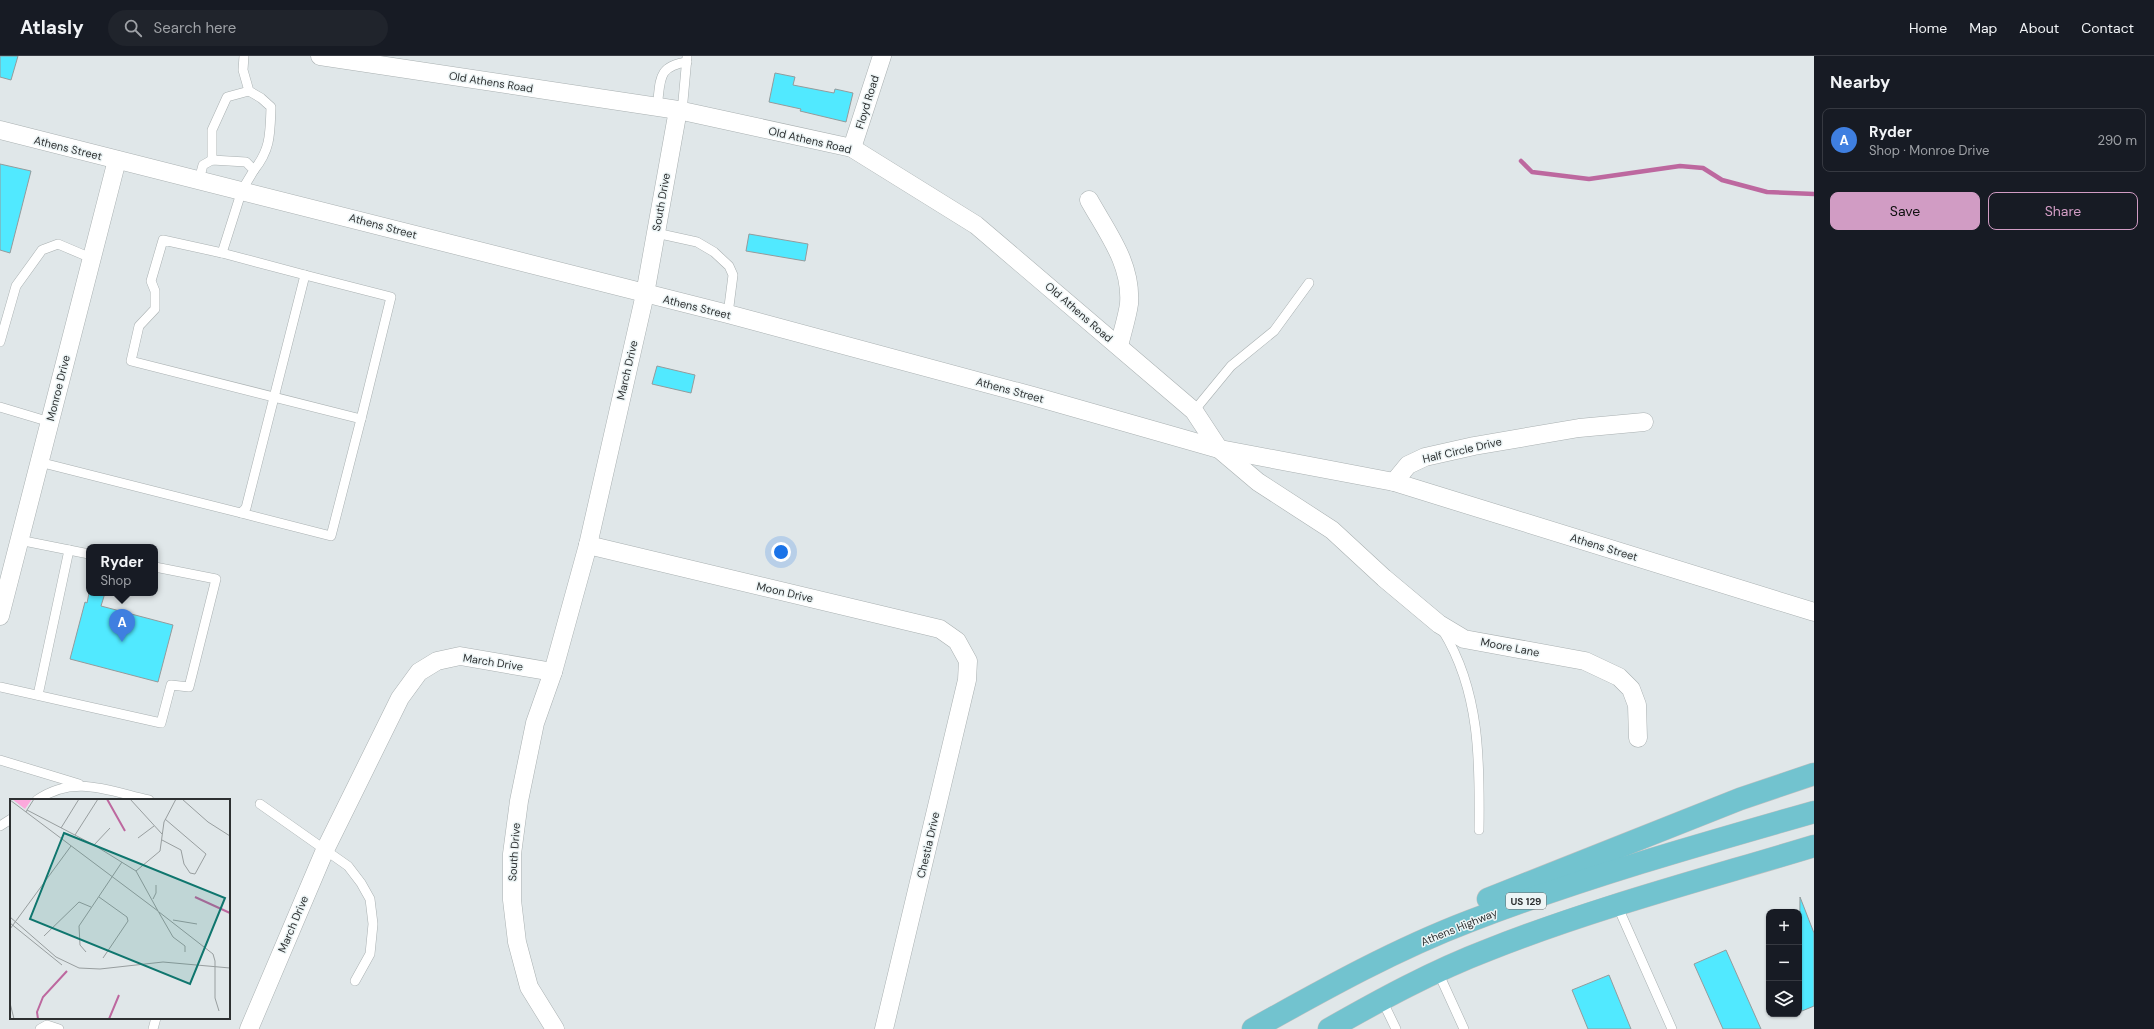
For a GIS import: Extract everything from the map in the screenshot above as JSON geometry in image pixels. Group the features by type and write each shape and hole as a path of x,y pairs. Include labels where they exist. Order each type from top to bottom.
{"highway":[{"path":"1410,947 1460,910 1726,804 1814,774"},
{"name":"Athens Highway","path":"1253,1029 1343,978 1469,921 1597,876 1814,812"},
{"path":"1329,1029 1438,972 1487,950 1617,905 1814,846"}],"street":[{"name":"Old Athens Road","path":"330,56 680,111 852,148 976,225 1119,346 1194,412 1219,449"},
{"name":"Floyd Road","path":"852,148 882,56"},
{"name":"South Drive","path":"645,294 680,111"},
{"name":"Athens Street","path":"0,130 728,314 1033,396 1219,449 1258,482 1332,530 1360,556"},
{"name":"Monroe Drive","path":"0,616 117,160"},
{"path":"1089,200 1122,257 1128,276 1129,305 1119,346"},
{"name":"March Drive","path":"249,1029 325,850 400,698 418,672 437,661 460,656 553,672 588,545 645,294"},
{"name":"Half Circle Drive","path":"1394,482 1408,465 1432,456 1474,446 1572,429 1644,422"},
{"path":"1219,449 1394,482"},
{"name":"Athens Street","path":"1394,482 1814,612"},
{"name":"Moon Drive","path":"588,545 940,629 957,641 968,661"},
{"name":"Moore Lane","path":"1360,556 1439,624 1464,638 1585,661 1619,677 1631,689 1637,705 1638,738"},
{"name":"Chestia Drive","path":"884,1029 967,680 968,661"},
{"name":"South Drive","path":"553,672 535,723 519,801 512,854 512,900 517,942 529,987 555,1029"}],"lane":[{"path":"244,56 243,70 249,91"},
{"path":"657,107 663,72 672,64 687,59 680,111"},
{"path":"212,160 212,130 227,96 249,91 261,98 271,107 270,139 263,158 242,190 222,253"},
{"path":"199,180 203,165 212,160 246,162 254,170"},
{"path":"656,233 698,242 714,252 729,266 733,275 728,314"},
{"path":"39,462 331,536 361,419 391,297 222,253 163,240 151,281 155,291 155,309 139,326 131,362 275,396 361,419"},
{"path":"0,342 16,286 42,250 58,244 91,258"},
{"path":"241,513 246,508 305,274"},
{"path":"1194,412 1231,366 1274,331 1309,284"},
{"path":"0,407 50,422"},
{"path":"19,540 86,553"},
{"path":"38,695 69,550"},
{"path":"0,687 161,723 171,685 189,687 216,579 158,568"},
{"path":"1439,624 1453,647 1468,684 1478,739 1480,774 1479,830"},
{"path":"0,760 82,785 145,799"},
{"path":"39,799 51,790 82,785"},
{"path":"260,804 348,866 361,883 370,899 373,924 370,954 355,981"},
{"path":"0,826 10,819"},
{"path":"1617,905 1672,1029"},
{"path":"1438,972 1464,1029"},
{"path":"1382,1000 1396,1029"},
{"path":"153,1029 156,1019"},
{"path":"40,1029 46,1025 59,1029"}],"building":[{"path":"0,56 18,56 11,80 0,77"},
{"path":"775,73 795,77 793,85 834,93 835,89 853,93 846,122 800,111 801,109 769,102"},
{"path":"0,164 31,171 10,253 0,250"},
{"path":"749,234 808,244 805,261 746,251"},
{"path":"657,366 695,375 691,393 652,384"},
{"path":"88,596 104,596 101,606 173,625 158,682 70,659 85,602 87,603"},
{"path":"1800,897 1814,933 1814,1006 1802,1011 1802,909 1800,909"},
{"path":"1726,950 1761,1029 1723,1029 1694,964"},
{"path":"1609,975 1631,1029 1588,1029 1572,990"}],"waterway":[{"path":"1521,161 1532,172 1589,179 1680,166 1703,168 1722,180 1767,192 1814,194"}],"place":[{"name":"Ryder","path":"122,642"}]}
